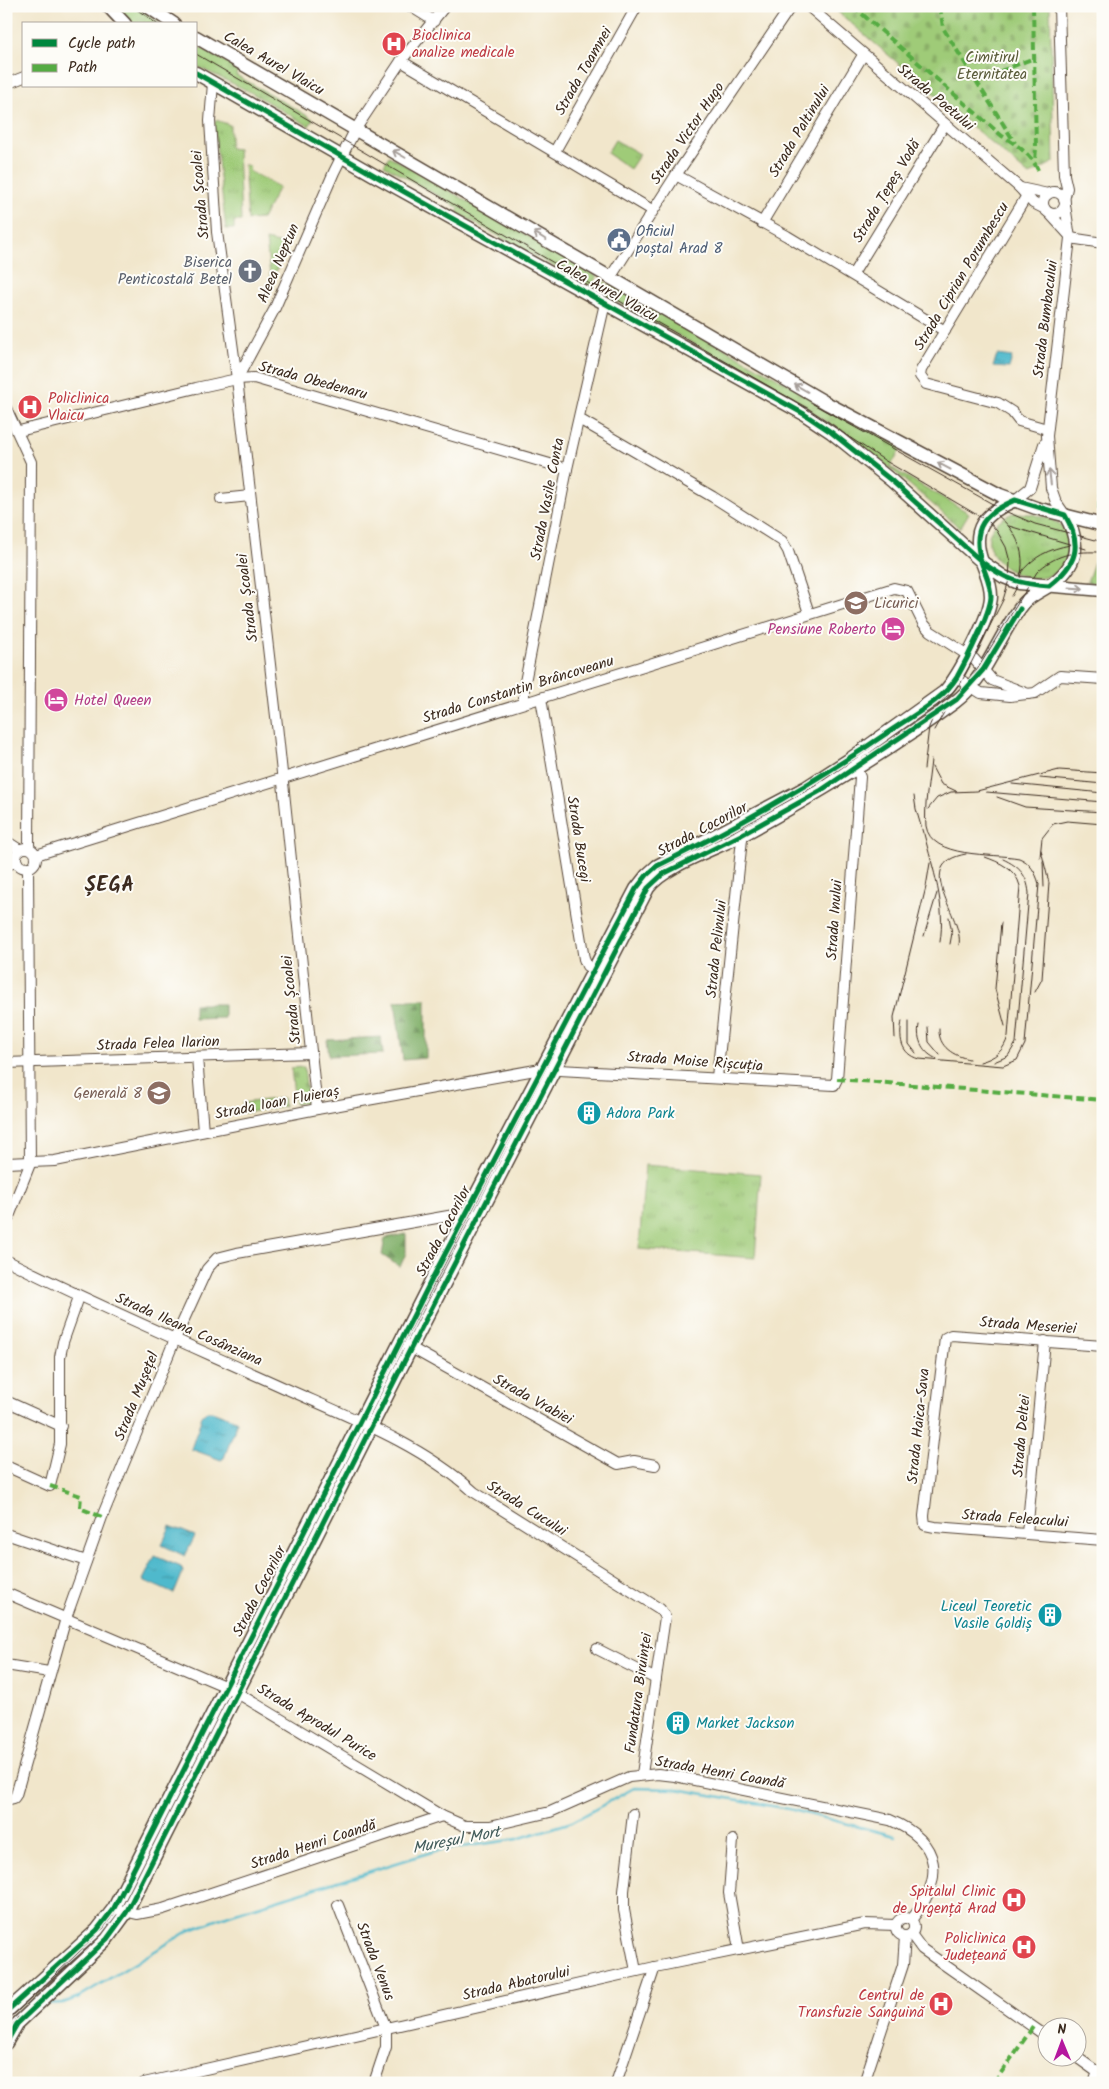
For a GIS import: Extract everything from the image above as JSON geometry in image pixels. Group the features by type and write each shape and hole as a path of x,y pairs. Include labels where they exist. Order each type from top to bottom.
{"main road":[{"path":"108,6 123,22"},
{"path":"147,6 171,22"},
{"name":"Calea Aurel Vlaicu","path":"198,38 355,130 516,220 610,278 828,404 987,489 1015,500 1103,525"},
{"name":"Calea Aurel Vlaicu","path":"198,74 804,414 831,432 892,481 982,562 999,574 1015,582 1103,590"},
{"path":"982,562 978,538 982,523 995,509 1015,500"},
{"path":"1049,586 1068,570 1075,552 1074,534 1065,515"},
{"name":"Strada Cocorilor","path":"853,764 934,701 956,677 987,612 991,598 990,584 982,562"},
{"name":"Strada Cocorilor","path":"405,1345 481,1210 548,1068 598,971 644,893 653,882 663,874 944,709 970,687 981,667 1024,603 1049,586"},
{"name":"Strada Cocorilor","path":"6,2043 18,2024 107,1939 126,1913 238,1693 467,1212 548,1068"},
{"name":"Strada Cocorilor","path":"6,2012 97,1930 114,1908 225,1686 366,1425"}],"street":[{"path":"410,6 434,20"},
{"name":"Aleea Neptun","path":"237,379 274,310 341,156 355,130 402,61 444,6"},
{"name":"Strada Toamnei","path":"555,151 637,6"},
{"name":"Strada Victor Hugo","path":"610,278 652,210 791,6"},
{"name":"Strada Poetului","path":"808,6 1020,188 1026,197 1047,211"},
{"name":"Strada Bumbacului","path":"1015,500 1030,488 1047,433 1070,237 1065,203 1067,188 1064,174 1059,6"},
{"name":"Strada Paltinului","path":"762,223 863,55"},
{"path":"402,61 652,210"},
{"path":"6,84 22,78"},
{"name":"Strada Școalei","path":"213,83 210,120 217,232 237,379 317,1109"},
{"name":"Strada Țepeș Vodă","path":"853,274 945,124"},
{"path":"1064,174 1043,201 1047,211 1070,237 1103,243"},
{"path":"676,175 853,274 945,331"},
{"path":"1020,188 1061,195 1065,203 1058,214 1047,211"},
{"name":"Strada Ciprian Porumbescu","path":"1026,197 921,370 920,376 926,384 998,403 1012,412 1019,421 1047,433"},
{"name":"Strada Vasile Conta","path":"524,702 524,687 567,468 605,303"},
{"name":"Strada Obedenaru","path":"19,431 237,379 254,378 567,468"},
{"path":"6,408 19,431 31,462 28,851 34,864 22,867 17,862 16,855 28,851"},
{"path":"578,419 713,497 782,541 788,551 809,613"},
{"name":"Strada Bumbacului","path":"1047,433 1051,488 1056,502 1065,515"},
{"path":"220,499 250,496"},
{"name":"Strada Constantin Brâncoveanu","path":"28,851 282,780 524,702 885,590 904,589 910,595 927,628 968,654 997,683 1028,694"},
{"path":"956,677 981,693 1010,696 1037,692 1060,676 1103,679"},
{"name":"Strada Bucegi","path":"541,698 584,959 587,966 598,971"},
{"name":"Strada Inului","path":"834,1085 837,1079 860,777 853,764"},
{"name":"Strada Pelinului","path":"717,1077 739,830"},
{"path":"6,841 28,851"},
{"path":"6,866 17,862"},
{"path":"6,1224 30,1164 28,867"},
{"name":"Strada Felea Ilarion","path":"6,1063 311,1053"},
{"path":"197,1057 203,1132"},
{"name":"Strada Moise Rișcuția","path":"548,1068 834,1085"},
{"name":"Strada Ioan Fluieraș","path":"6,1163 30,1164 55,1161 317,1109 548,1068"},
{"name":"Strada Mușețel","path":"6,1800 14,1798 16,1795 49,1672 86,1561 175,1339 207,1269 218,1258 237,1253 481,1210"},
{"name":"Strada Ileana Cosânziana","path":"6,1260 79,1297 366,1425"},
{"path":"6,1466 50,1486 59,1453 61,1426 60,1357 63,1342 79,1297"},
{"name":"Strada Meseriei","path":"951,1335 1103,1346"},
{"name":"Strada Haica-Sava","path":"925,1524 924,1516 943,1341 951,1335"},
{"name":"Strada Deltei","path":"1027,1533 1045,1341"},
{"name":"Strada Vrabiei","path":"405,1345 618,1464 634,1461 655,1465"},
{"path":"6,1401 61,1426"},
{"name":"Strada Cucului","path":"366,1425 453,1473 474,1492 660,1609 665,1616"},
{"name":"Strada Feleacului","path":"925,1524 1103,1540"},
{"path":"6,1534 86,1561"},
{"name":"Strada Aprodul Purice","path":"6,1593 225,1686 442,1816"},
{"name":"Fundatura Biruinței","path":"642,1774 665,1616"},
{"path":"596,1649 656,1679"},
{"path":"6,1665 49,1672"},
{"name":"Strada Henri Coandă","path":"114,1908 126,1913 143,1914 173,1906 442,1816 459,1824 473,1827 525,1820 564,1806 620,1779 642,1774 675,1776 840,1809 901,1825 924,1842 933,1860 933,1877 928,1893 911,1920"},
{"path":"633,1814 624,1892 624,1910 636,1971"},
{"path":"733,1840 729,1893 739,1950"},
{"name":"Strada Venus","path":"338,1906 386,2028"},
{"path":"864,2083 903,1965 908,1935 914,1926 911,1920 901,1918 896,1926 897,1932 908,1935 922,1949 1036,2029"},
{"name":"Strada Abatorului","path":"144,2083 655,1967 865,1924 896,1926"},
{"path":"616,2083 655,1967"},
{"path":"374,2083 386,2047 386,2028"},
{"path":"1086,2064 1100,2074 1094,2083"}],"green space":[{"path":"117,6 137,6 158,22 131,22"},
{"name":"Cimitirul Eternitatea","path":"831,6 1050,6 1054,162 1029,175"},
{"path":"198,46 238,69 236,75 313,119 309,126 250,92 198,67"},
{"path":"216,120 230,125 230,148 238,149 241,221 234,221 234,229 226,229 214,126"},
{"path":"615,140 640,154 630,169 607,153"},
{"path":"389,156 597,276 591,287 457,213 459,208 384,165"},
{"path":"244,164 250,167 249,171 279,187 262,219 248,220"},
{"path":"266,240 287,245 271,284"},
{"path":"603,281 902,447 890,467 969,513 960,528 884,463 826,422 762,382 597,291"},
{"path":"1013,513 1042,516 1057,523 1062,528 1068,540 1068,548 1065,561 1056,572 1042,578 1026,577 1011,571 998,562 991,550 989,537 996,524"},
{"path":"1096,557 1103,558 1103,584 1087,582"},
{"path":"426,999 426,1058 403,1060 395,1001"},
{"path":"194,1004 224,1004 224,1018 194,1019"},
{"path":"381,1037 383,1054 329,1056 327,1040"},
{"path":"304,1067 308,1102 295,1104 291,1068"},
{"path":"283,1098 284,1106 244,1113 242,1103"},
{"path":"645,1165 761,1174 755,1258 639,1249"},
{"path":"406,1234 406,1253 400,1267 382,1255 385,1238"}],"water":[{"path":"997,355 1012,357 1009,368 993,367"},
{"path":"207,1411 236,1420 237,1423 224,1458 221,1460 191,1449 202,1416"},
{"path":"170,1526 195,1536 185,1556 162,1545"},
{"path":"155,1556 181,1567 183,1572 174,1594 143,1580"}],"waterway":[{"name":"Mureșul Mort","path":"46,2004 63,2003 79,1997 188,1931 229,1915 435,1851 517,1839 572,1822 634,1788 677,1789 789,1809 895,1836"},
{"name":"Mureșul Mort","path":"6,1998 13,2000"}],"tram line":[{"path":"132,6 154,22"},
{"path":"6,2022 103,1929 114,1914 354,1439 641,885 657,870 729,834 815,786 953,692 962,681 1003,600 1009,580 1010,562 1006,547 997,531 989,522 884,460 793,400 595,287 198,55"},
{"path":"813,404 1007,512 1035,524 1103,542"},
{"path":"986,508 1007,525 1015,535 1020,546 1022,571 1012,596"},
{"path":"1009,526 1086,549"},
{"path":"1020,574 1036,558 1055,549 1070,545"},
{"path":"972,678 1037,572 1050,562 1065,555 1080,552 1097,552"},
{"path":"934,730 950,702"},
{"path":"924,769 929,727 939,704"},
{"path":"902,1021 901,1039 904,1049 913,1057 919,1059 1003,1066 1017,1060 1025,1044 1038,880 1029,865 1019,858 965,853 939,844 930,837 926,826 926,801 931,760"},
{"path":"932,767 941,784 956,791"},
{"path":"928,809 937,798 951,792 977,791 1059,770 1103,773"},
{"path":"1040,778 1103,784"},
{"path":"1012,784 1103,793"},
{"path":"986,792 1103,802"},
{"path":"914,796 923,833"},
{"path":"997,797 1025,807 1103,812"},
{"path":"1040,857 1042,838 1053,824 1067,821 1103,824"},
{"path":"924,834 940,901 940,942"},
{"path":"1035,992 1042,979 1049,883 1041,850"},
{"path":"959,945 959,933 943,893 940,880 942,869 950,860 966,854"},
{"path":"980,1062 998,1053 1004,1046 1008,1036 1020,886 1011,871 985,857"},
{"path":"994,1062 1008,1056 1016,1043 1029,893 1022,872 1003,859"},
{"path":"1043,861 1044,887"},
{"path":"895,1038 894,1017 926,887 930,863"},
{"path":"924,936 937,893"},
{"path":"949,917 952,933 950,944"},
{"path":"1001,923 995,989 1005,1026"},
{"path":"909,1022 909,1044 916,1053"},
{"path":"919,1025 918,1031 924,1050 937,1059"},
{"path":"928,1027 929,1042 940,1055"},
{"path":"939,1029 939,1035 944,1046 958,1056 969,1059"},
{"path":"6,2033 18,2017"}],"marked path":[{"path":"853,6 1002,136 1023,150 1032,159 1038,170"},
{"path":"940,6 943,28 1015,143"},
{"path":"1033,6 1035,162"},
{"path":"978,80 1034,58"},
{"path":"1099,509 1103,442"},
{"path":"837,1079 1103,1100"},
{"path":"50,1486 81,1496 80,1508 102,1517"},
{"path":"994,2083 1033,2027"}],"cycle path":[{"path":"198,74 374,175 804,414 831,432 892,481 981,561"},
{"path":"1015,500 1065,515 1071,526 1075,545 1074,554 1066,570 1049,586 1014,580 981,561 978,549 979,530 988,516 1015,500"},
{"path":"6,2012 97,1930 114,1908 432,1279 636,889 657,866 748,819 807,785 919,712 944,693 957,677 966,660 990,605 990,587 981,561"},
{"path":"6,2043 17,2024 107,1939 126,1913 411,1348 648,888 663,874 741,835 820,791 956,700 983,670 1020,609"}],"place":[{"name":"Bioclinica analize medicale","path":"394,44"},
{"name":"Oficiul poștal Arad 8","path":"619,240"},
{"name":"Biserica Penticostală Betel","path":"250,271"},
{"name":"Policlinica Vlaicu","path":"30,407"},
{"name":"Licurici","path":"856,603"},
{"name":"Pensiune Roberto","path":"893,629"},
{"name":"Hotel Queen","path":"56,700"},
{"name":"Generală 8","path":"159,1093"},
{"name":"Adora Park","path":"589,1113"},
{"name":"Liceul Teoretic Vasile Goldiș","path":"1050,1615"},
{"name":"Market Jackson","path":"678,1723"},
{"name":"Spitalul Clinic de Urgență Arad","path":"1014,1900"},
{"name":"Policlinica Județeană","path":"1024,1947"},
{"name":"Centrul de Transfuzie Sanguină","path":"941,2004"}],"district":[{"name":"ȘEGA","path":"110,884"}]}
